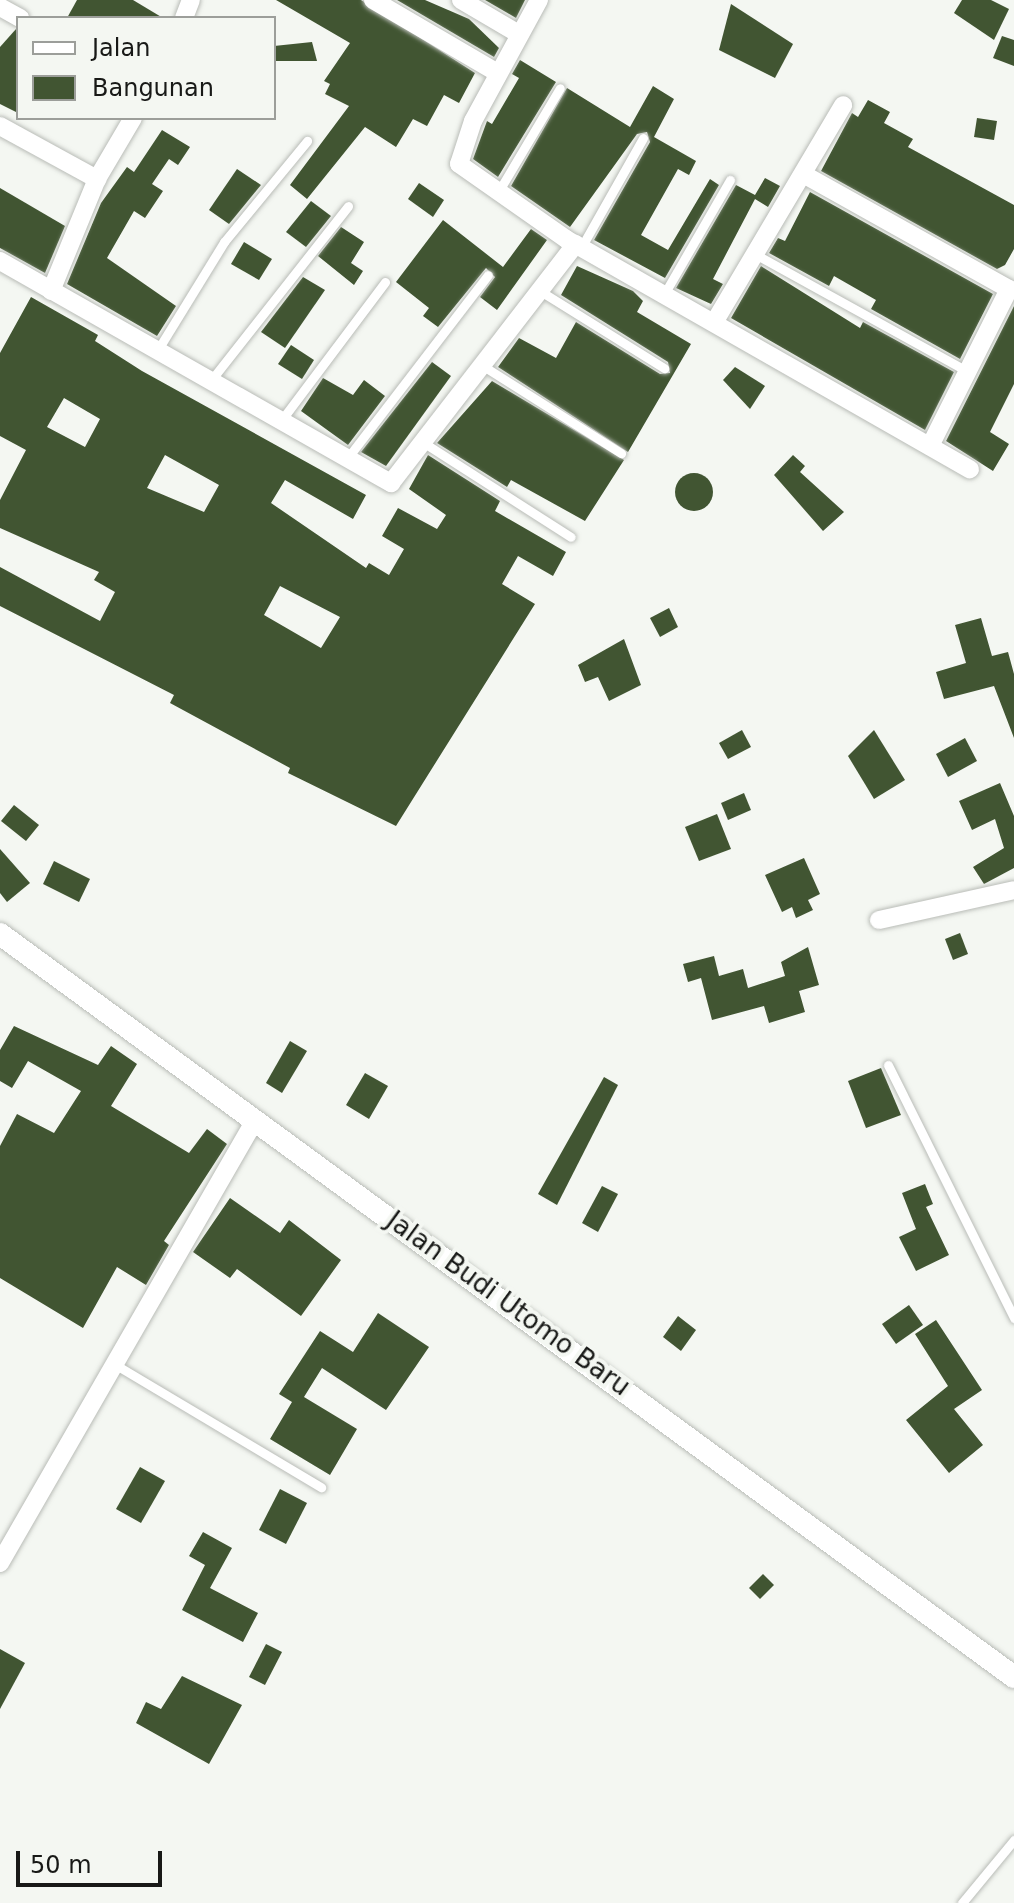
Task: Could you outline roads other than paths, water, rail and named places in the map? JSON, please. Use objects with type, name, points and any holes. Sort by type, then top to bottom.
[{"type":"street","points":[[373,0],[498,73]]},
{"type":"street","points":[[461,0],[519,34]]},
{"type":"street","points":[[539,0],[498,73],[458,159],[497,194],[663,296],[715,321],[970,469]]},
{"type":"street","points":[[715,321],[843,105]]},
{"type":"street","points":[[51,291],[97,179],[132,120]]},
{"type":"street","points":[[0,126],[97,179]]},
{"type":"street","points":[[803,174],[1009,289],[930,446]]},
{"type":"street","points":[[0,261],[212,379],[344,463],[391,483],[537,289],[579,245]]},
{"type":"street","points":[[879,920],[1014,890]]},
{"type":"street","name":"Jalan Budi Utomo Baru","points":[[0,934],[1014,1677]]},
{"type":"street","points":[[0,1563],[255,1120]]},
{"type":"lane","points":[[497,194],[560,88]]},
{"type":"lane","points":[[579,245],[643,138]]},
{"type":"lane","points":[[157,351],[224,242],[307,141]]},
{"type":"lane","points":[[663,296],[730,180]]},
{"type":"lane","points":[[212,379],[348,206]]},
{"type":"lane","points":[[755,254],[969,373]]},
{"type":"lane","points":[[344,463],[488,275]]},
{"type":"lane","points":[[280,422],[385,282]]},
{"type":"lane","points":[[537,289],[664,368]]},
{"type":"lane","points":[[480,364],[621,453]]},
{"type":"lane","points":[[424,443],[571,537]]},
{"type":"lane","points":[[888,1065],[1014,1318]]},
{"type":"lane","points":[[116,1365],[321,1487]]},
{"type":"lane","points":[[962,1903],[1014,1840]]}]
